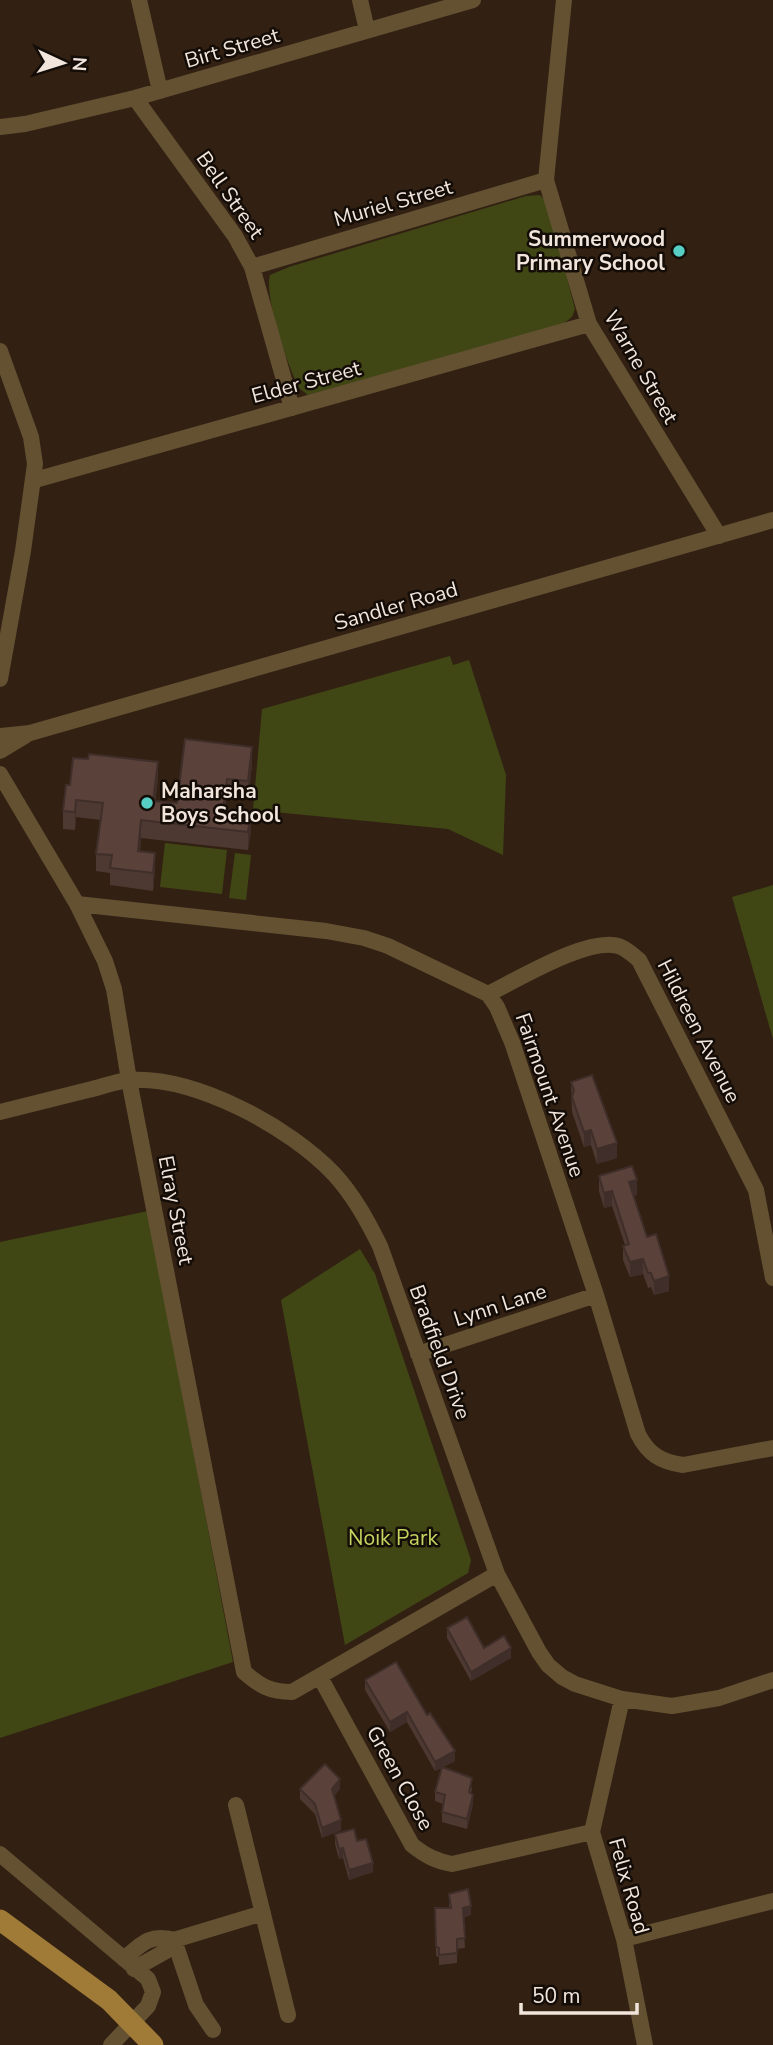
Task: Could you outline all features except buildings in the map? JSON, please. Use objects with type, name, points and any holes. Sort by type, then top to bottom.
[{"type":"main road","points":[[0,1920],[109,2000],[153,2045]]},
{"type":"street","points":[[139,0],[160,92]]},
{"type":"street","points":[[360,0],[367,30]]},
{"type":"street","name":"Birt Street","points":[[0,127],[25,124],[135,99],[473,0]]},
{"type":"street","name":"Warne Street","points":[[564,0],[546,180],[589,324],[719,536]]},
{"type":"street","name":"Bell Street","points":[[135,99],[231,229],[252,267],[292,408]]},
{"type":"street","name":"Muriel Street","points":[[252,267],[546,180]]},
{"type":"street","name":"Elder Street","points":[[34,481],[589,324]]},
{"type":"street","points":[[0,351],[31,437],[35,464],[0,679]]},
{"type":"street","name":"Sandler Road","points":[[0,737],[30,733],[773,520]]},
{"type":"street","name":"Sandler Road","points":[[0,751],[30,733]]},
{"type":"street","points":[[0,737],[0,751]]},
{"type":"street","name":"Elray Street","points":[[1,773],[78,904],[110,975],[244,1672],[261,1687],[277,1692],[292,1692],[320,1677]]},
{"type":"street","points":[[78,904],[326,931],[364,938],[402,951],[488,994]]},
{"type":"street","name":"Hildreen Avenue","points":[[488,994],[585,947],[603,944],[620,946],[639,960],[756,1190],[773,1279]]},
{"type":"street","name":"Fairmount Avenue","points":[[488,994],[497,1007],[512,1042],[596,1295],[638,1434],[645,1447],[668,1464],[683,1465],[773,1448]]},
{"type":"street","name":"Bradfield Drive","points":[[0,1112],[129,1080],[179,1084],[210,1094],[258,1118],[319,1160],[335,1175],[365,1216],[380,1246],[497,1574],[539,1651],[555,1671],[575,1684],[622,1699],[679,1706],[719,1698],[773,1680]]},
{"type":"street","name":"Lynn Lane","points":[[418,1354],[596,1295]]},
{"type":"street","points":[[320,1677],[497,1574]]},
{"type":"street","name":"Green Close","points":[[320,1677],[412,1845],[425,1856],[452,1864],[592,1832]]},
{"type":"street","name":"Felix Road","points":[[622,1699],[592,1832],[624,1939],[645,2045]]},
{"type":"street","points":[[236,1805],[288,2015]]},
{"type":"street","points":[[0,1854],[148,1979],[153,1992],[149,2006],[111,2045]]},
{"type":"street","points":[[624,1939],[773,1901]]},
{"type":"street","points":[[129,1964],[145,1941],[161,1936],[174,1940],[263,1913]]},
{"type":"street","points":[[174,1940],[195,2005],[213,2030]]},
{"type":"green space","points":[[540,195],[548,204],[575,309],[572,317],[563,324],[308,395],[299,388],[283,349],[274,315],[270,299],[270,275],[526,196]]},
{"type":"green space","points":[[450,656],[453,665],[469,660],[506,775],[503,855],[448,829],[253,810],[262,709]]},
{"type":"green space","points":[[165,843],[227,850],[222,894],[160,887]]},
{"type":"green space","points":[[235,853],[251,855],[246,900],[229,898]]},
{"type":"green space","points":[[773,885],[773,1039],[732,897]]},
{"type":"green space","points":[[148,1211],[233,1662],[0,1738],[0,1242]]},
{"type":"green space","name":"Noik Park","points":[[360,1249],[375,1274],[471,1560],[468,1573],[345,1645],[281,1300]]},
{"type":"place","name":"Summerwood Primary School","points":[[679,251]]},
{"type":"place","name":"Maharsha Boys School","points":[[147,803]]}]
